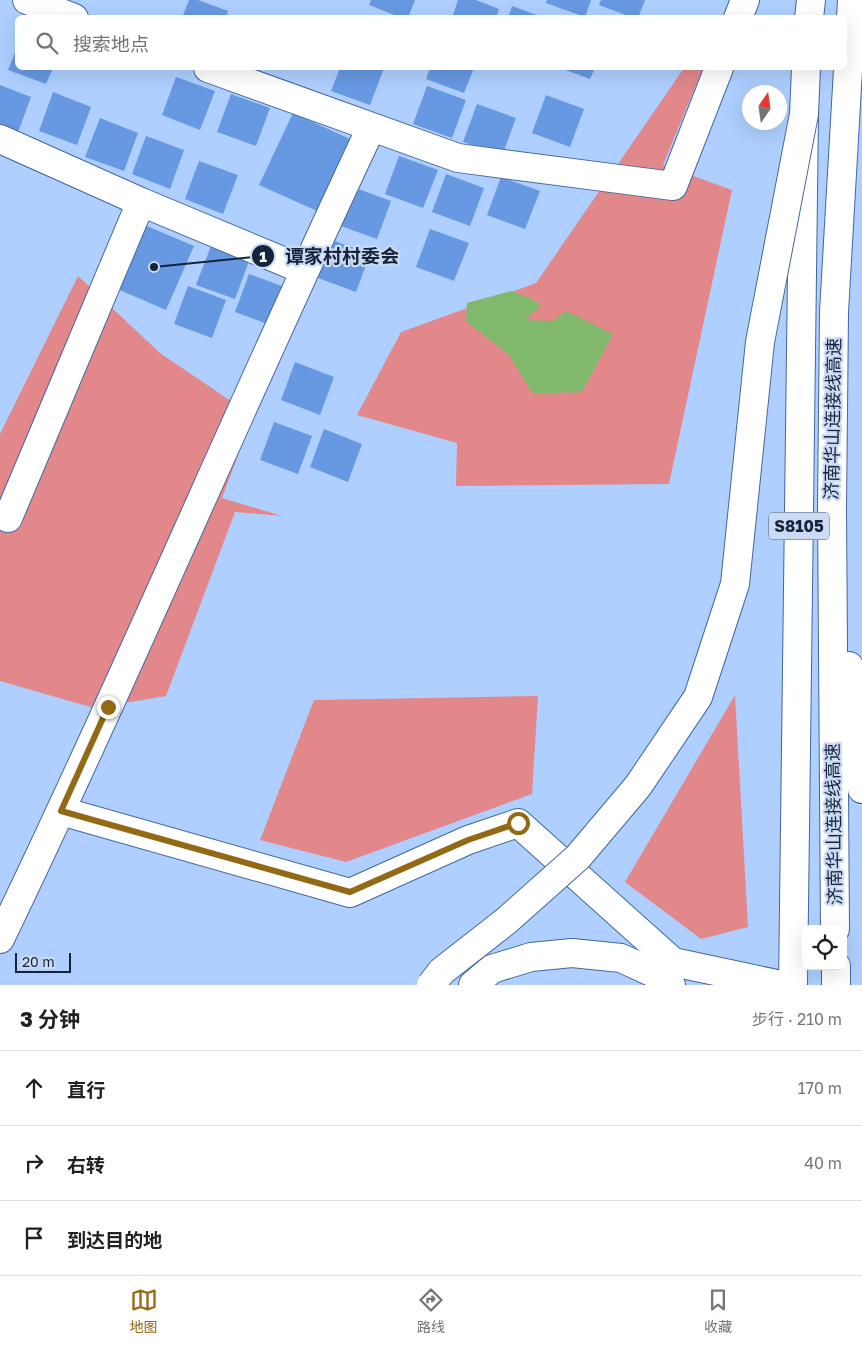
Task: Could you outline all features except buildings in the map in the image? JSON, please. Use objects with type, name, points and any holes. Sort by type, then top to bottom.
[{"type":"main road","points":[[27,0],[66,15]]},
{"type":"main road","points":[[739,15],[745,0]]},
{"type":"main road","points":[[809,15],[811,0]]},
{"type":"main road","name":"济南华山连接线高速","points":[[836,925],[832,509],[834,312],[852,0]]},
{"type":"main road","points":[[213,70],[458,158],[673,186],[718,70]]},
{"type":"main road","name":"济南华山连接线高速","points":[[793,985],[806,70]]},
{"type":"main road","points":[[431,985],[442,971],[506,921],[578,858],[638,786],[698,697],[735,584],[760,342],[804,114]]},
{"type":"main road","points":[[0,939],[61,811],[304,270],[371,128]]},
{"type":"main road","points":[[0,139],[141,202],[304,270]]},
{"type":"main road","points":[[8,518],[141,202]]},
{"type":"main road","points":[[832,509],[862,789]]},
{"type":"main road","points":[[61,811],[350,892],[468,840],[518,823],[672,962],[780,985]]},
{"type":"main road","points":[[473,985],[492,969],[531,956],[572,953],[621,958],[660,976],[671,985]]},
{"type":"main road","points":[[836,970],[836,985]]},
{"type":"shaded area","points":[[683,70],[702,70],[663,165],[732,190],[669,484],[456,486],[457,443],[357,415],[401,332],[536,283]]},
{"type":"shaded area","points":[[78,276],[160,353],[253,416],[222,498],[282,516],[235,512],[166,696],[94,708],[0,681],[0,434]]},
{"type":"shaded area","points":[[511,291],[530,298],[541,305],[525,320],[553,321],[566,311],[613,334],[582,392],[533,394],[509,355],[466,321],[467,303]]},
{"type":"shaded area","points":[[735,695],[748,927],[701,939],[625,882]]},
{"type":"shaded area","points":[[538,696],[532,794],[346,862],[260,840],[314,700]]},
{"type":"place","name":"谭家村村委会","points":[[154,267]]},
{"type":"route","points":[[108,707],[61,811],[350,892],[468,840],[518,823]]}]
